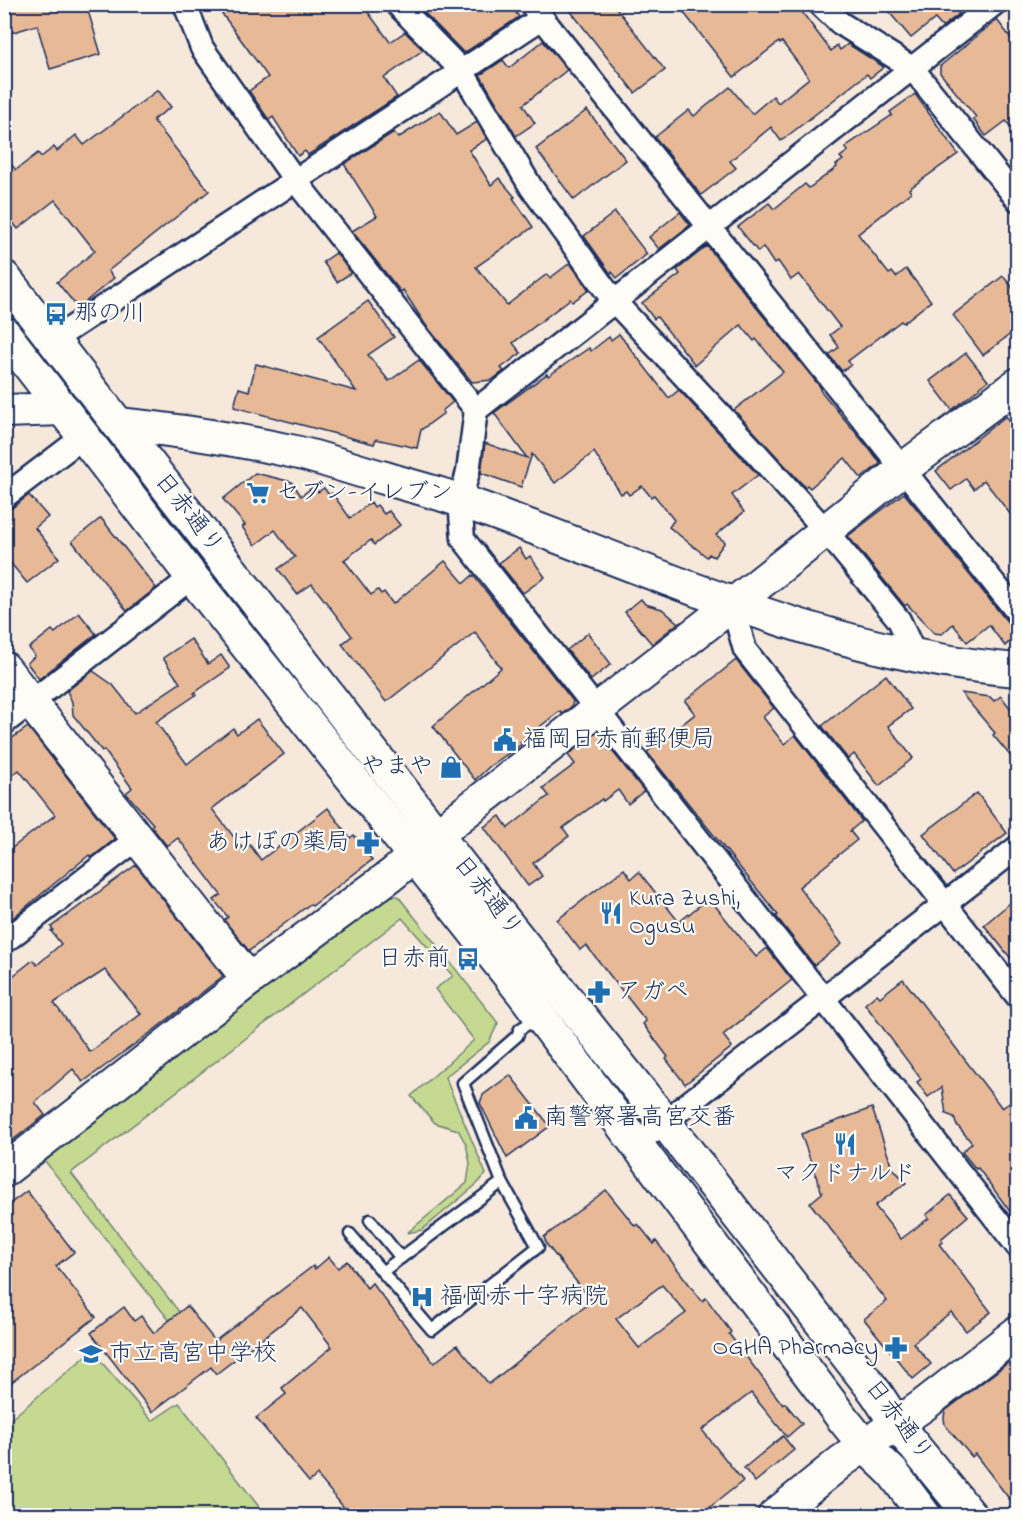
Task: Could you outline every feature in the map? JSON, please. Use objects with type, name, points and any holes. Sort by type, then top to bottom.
[{"type":"main road","name":"日赤通り","points":[[4,278],[438,834],[553,1006],[636,1144],[865,1446],[893,1473],[925,1515]]},
{"type":"main road","name":"日赤通り","points":[[4,333],[192,578],[415,856],[553,1006],[664,1121],[876,1393],[897,1425],[971,1515]]},
{"type":"main road","points":[[4,1171],[249,980],[415,856],[438,834],[904,468],[1017,384]]},
{"type":"main road","points":[[4,411],[63,409]]},
{"type":"main road","points":[[118,424],[186,431],[297,452],[460,501],[732,604],[841,637],[915,655],[1017,670]]},
{"type":"main road","points":[[4,668],[249,980]]},
{"type":"main road","points":[[774,1515],[842,1461],[897,1425],[1017,1332]]},
{"type":"street","points":[[185,4],[202,48],[295,180],[476,410]]},
{"type":"street","points":[[397,4],[462,71],[531,187],[613,300],[826,531],[898,620],[915,655]]},
{"type":"street","points":[[820,4],[840,23],[912,68],[1017,200]]},
{"type":"street","points":[[994,4],[613,300],[476,410],[468,472],[460,501],[463,539],[1017,1247]]},
{"type":"street","points":[[53,340],[462,71],[537,11],[904,468],[1017,613]]},
{"type":"street","points":[[4,497],[83,437]]},
{"type":"street","points":[[4,723],[192,578]]},
{"type":"street","points":[[732,604],[745,650],[1017,997]]},
{"type":"street","points":[[4,942],[138,838]]},
{"type":"street","points":[[636,1144],[1017,847]]},
{"type":"lane","points":[[350,1234],[432,1330],[538,1247],[502,1182],[463,1083],[517,1036],[520,1029],[553,1006]]},
{"type":"lane","points":[[382,1272],[502,1182]]},
{"type":"lane","points":[[370,1220],[401,1258]]},
{"type":"green space","points":[[382,896],[398,896],[498,1023],[489,1042],[445,1077],[486,1174],[422,1230],[407,1233],[467,1183],[470,1163],[466,1144],[458,1130],[435,1123],[411,1096],[474,1040],[435,989],[453,976],[402,918],[71,1173],[180,1313],[169,1320],[41,1156]]},
{"type":"green space","points":[[92,1351],[152,1421],[179,1403],[263,1512],[259,1516],[5,1515],[5,1424]]},
{"type":"building","points":[[4,4],[86,4],[101,54],[50,69],[37,25],[4,35]]},
{"type":"building","points":[[215,4],[362,4],[390,42],[405,32],[423,50],[384,78],[397,97],[308,155],[305,151],[298,156],[273,117],[269,120],[249,91],[268,77]]},
{"type":"building","points":[[416,4],[510,4],[519,17],[464,53]]},
{"type":"building","points":[[565,4],[613,4],[665,70],[635,93]]},
{"type":"building","points":[[677,4],[796,4],[831,51],[837,45],[840,50],[848,44],[884,67],[870,78],[867,74],[781,141],[771,127],[730,161],[736,168],[701,195],[655,137],[689,110],[694,116],[730,87],[752,114],[773,96],[778,103],[809,78],[782,42],[734,77]]},
{"type":"building","points":[[898,4],[953,4],[951,6],[959,14],[942,27],[935,19],[911,38],[889,12]]},
{"type":"building","points":[[997,20],[1017,46],[1017,135],[1006,121],[986,136],[973,119],[976,117],[940,73],[940,66]]},
{"type":"building","points":[[543,41],[567,70],[523,105],[535,123],[516,136],[480,75],[503,60],[509,68]]},
{"type":"building","points":[[158,90],[171,107],[153,120],[209,191],[108,271],[114,278],[78,308],[57,282],[95,251],[55,200],[18,229],[4,211],[4,156],[16,170],[38,153],[41,157],[54,147],[57,151],[76,135],[84,145]]},
{"type":"building","points":[[915,94],[958,154],[909,189],[911,192],[858,234],[889,274],[892,272],[896,277],[906,269],[931,301],[848,361],[851,365],[842,371],[829,355],[839,347],[830,335],[840,327],[799,274],[791,280],[778,261],[774,264],[763,247],[758,252],[738,227],[769,203],[774,209],[805,184],[809,188],[837,167],[836,165],[843,160],[840,157],[848,151],[845,147],[892,115],[890,112]]},
{"type":"building","points":[[587,110],[626,160],[574,200],[536,149]]},
{"type":"building","points":[[440,111],[456,135],[477,122],[487,139],[469,150],[491,185],[499,178],[515,197],[513,198],[533,227],[476,267],[507,305],[547,274],[550,278],[570,263],[589,290],[572,302],[570,299],[513,343],[521,353],[501,368],[504,371],[492,380],[472,382],[425,324],[403,290],[401,292],[352,231],[377,216],[344,164],[394,132],[398,138]]},
{"type":"building","points":[[615,212],[647,254],[617,278],[612,272],[611,274],[584,236]]},
{"type":"building","points":[[680,212],[690,225],[659,249],[649,237]]},
{"type":"building","points":[[707,246],[821,388],[820,390],[881,463],[861,478],[845,458],[810,488],[807,485],[805,487],[734,410],[783,372],[756,339],[754,341],[741,325],[695,365],[657,317],[654,319],[642,303],[680,274],[677,270]]},
{"type":"building","points":[[336,253],[351,273],[337,282],[323,262]]},
{"type":"building","points":[[1003,276],[1017,293],[1017,329],[983,355],[953,315]]},
{"type":"building","points":[[368,301],[394,337],[368,355],[389,381],[419,360],[453,402],[442,411],[444,413],[421,430],[417,448],[376,439],[374,444],[234,407],[239,388],[249,391],[256,364],[356,391],[318,337]]},
{"type":"building","points":[[619,334],[669,398],[679,390],[758,475],[732,495],[744,512],[716,535],[725,542],[714,557],[709,554],[707,557],[669,527],[674,520],[654,495],[651,497],[642,486],[629,495],[626,491],[621,494],[594,452],[555,483],[532,454],[521,487],[481,473],[485,443],[527,458],[494,413],[547,374],[548,376],[589,348],[591,351],[609,337],[611,340]]},
{"type":"building","points":[[966,353],[988,381],[952,410],[930,381]]},
{"type":"building","points":[[1006,416],[1017,432],[1017,523],[984,480],[974,489],[966,479],[951,490],[936,471]]},
{"type":"building","points":[[255,473],[292,482],[301,496],[314,486],[318,492],[324,488],[329,495],[332,493],[350,518],[371,502],[374,507],[377,505],[384,514],[389,511],[400,525],[374,545],[371,540],[344,560],[371,595],[378,590],[381,594],[384,592],[393,604],[445,561],[464,583],[473,575],[573,701],[572,706],[562,714],[560,711],[475,780],[433,726],[501,668],[475,632],[386,702],[342,644],[352,636],[312,584],[297,594],[278,569],[295,557],[275,530],[255,545],[242,527],[245,525],[223,499]]},
{"type":"building","points":[[904,493],[1017,634],[1005,646],[989,625],[967,642],[953,624],[942,634],[934,633],[907,604],[905,606],[848,536]]},
{"type":"building","points":[[29,495],[48,517],[35,528],[59,558],[27,583],[4,555],[4,510],[12,508]]},
{"type":"building","points":[[101,518],[156,588],[127,611],[72,541]]},
{"type":"building","points":[[519,548],[526,559],[530,556],[545,577],[523,593],[499,563]]},
{"type":"building","points":[[641,599],[645,604],[662,609],[678,623],[652,644],[625,612]]},
{"type":"building","points":[[79,613],[96,634],[39,679],[27,663],[35,656],[29,648],[52,630],[55,633]]},
{"type":"building","points":[[588,633],[611,664],[591,680],[567,650]]},
{"type":"building","points":[[191,639],[208,664],[221,655],[230,668],[156,722],[187,764],[233,728],[237,734],[257,719],[284,754],[212,809],[244,850],[250,845],[261,860],[328,808],[350,838],[354,835],[372,860],[249,951],[224,920],[228,917],[214,900],[221,895],[178,838],[167,846],[151,826],[153,824],[126,793],[132,788],[104,750],[102,751],[73,715],[72,702],[67,691],[93,671],[113,685],[135,713],[180,683],[163,658]]},
{"type":"building","points":[[736,660],[774,708],[763,717],[784,744],[795,735],[862,821],[850,831],[857,840],[799,887],[842,944],[814,965],[776,916],[778,915],[647,752],[695,714],[685,701]]},
{"type":"building","points":[[886,675],[911,709],[888,726],[913,758],[879,786],[854,754],[848,759],[822,726]]},
{"type":"building","points":[[961,693],[990,697],[994,701],[1001,696],[1017,717],[1017,764],[993,735],[995,733]]},
{"type":"building","points":[[28,727],[115,839],[91,858],[89,855],[4,925],[4,854],[55,815],[19,770],[4,781],[4,744]]},
{"type":"building","points":[[597,732],[644,791],[628,804],[618,790],[563,828],[569,836],[533,863],[542,876],[528,886],[484,827],[500,816],[508,828],[549,796],[543,788],[575,764],[568,755]]},
{"type":"building","points":[[977,793],[1007,833],[953,874],[923,834]]},
{"type":"building","points":[[136,865],[223,976],[83,1082],[73,1069],[35,1102],[45,1115],[4,1147],[4,983],[33,960],[37,965],[61,944],[51,931],[53,930],[51,927]],"holes":[[[105,970],[141,1014],[90,1052],[54,1003]]]},
{"type":"building","points":[[624,869],[631,879],[639,872],[679,922],[709,898],[756,957],[767,948],[792,980],[723,1035],[732,1047],[685,1084],[643,1024],[646,1021],[586,945],[580,950],[557,920]]},
{"type":"building","points":[[1017,897],[1017,966],[984,925]]},
{"type":"building","points":[[903,979],[1002,1108],[1017,1098],[1017,1221],[978,1168],[976,1169],[962,1152],[972,1143],[956,1124],[954,1117],[946,1114],[942,1087],[928,1097],[917,1082],[921,1079],[865,1004],[877,994],[880,997]]},
{"type":"building","points":[[510,1075],[550,1126],[507,1158],[480,1103],[483,1095]]},
{"type":"building","points":[[872,1108],[892,1167],[906,1183],[875,1206],[901,1239],[929,1218],[926,1215],[950,1195],[968,1216],[941,1239],[943,1242],[939,1244],[991,1312],[966,1331],[951,1312],[913,1343],[931,1364],[913,1379],[864,1319],[887,1301],[810,1203],[822,1193],[801,1134]]},
{"type":"building","points":[[606,1190],[635,1226],[638,1224],[654,1244],[656,1241],[702,1301],[706,1298],[731,1332],[729,1334],[783,1405],[785,1403],[802,1424],[787,1437],[751,1393],[702,1430],[743,1481],[700,1515],[350,1515],[317,1475],[309,1482],[256,1418],[286,1394],[282,1388],[332,1347],[302,1308],[216,1374],[211,1367],[152,1412],[91,1333],[124,1307],[134,1321],[141,1316],[154,1333],[187,1306],[215,1341],[313,1266],[315,1269],[329,1257],[338,1268],[347,1261],[367,1288],[372,1283],[434,1363],[457,1345],[489,1384],[592,1301],[547,1245],[544,1237]],"holes":[[[662,1285],[686,1313],[639,1348],[616,1319]]]},
{"type":"building","points":[[27,1191],[74,1252],[56,1266],[96,1317],[4,1388],[4,1208]]},
{"type":"building","points":[[1017,1356],[1017,1509],[975,1454],[972,1457],[945,1425],[944,1418],[945,1411]]},
{"type":"building","points":[[783,1436],[794,1450],[755,1482],[744,1468]]},
{"type":"place","name":"那の川","points":[[56,314]]},
{"type":"place","name":"セブン-イレブン","points":[[258,493]]},
{"type":"place","name":"福岡日赤前郵便局","points":[[505,740]]},
{"type":"place","name":"やまや","points":[[451,767]]},
{"type":"place","name":"あけぼの薬局","points":[[368,843]]},
{"type":"place","name":"Kura Zushi, Ogusu","points":[[611,913]]},
{"type":"place","name":"日赤前","points":[[468,959]]},
{"type":"place","name":"アガペ","points":[[599,992]]},
{"type":"place","name":"南警察署高宮交番","points":[[526,1118]]},
{"type":"place","name":"マクドナルド","points":[[845,1144]]},
{"type":"place","name":"福岡赤十字病院","points":[[422,1297]]},
{"type":"place","name":"OGHA Pharmacy","points":[[896,1348]]},
{"type":"place","name":"市立高宮中学校","points":[[91,1354]]}]
